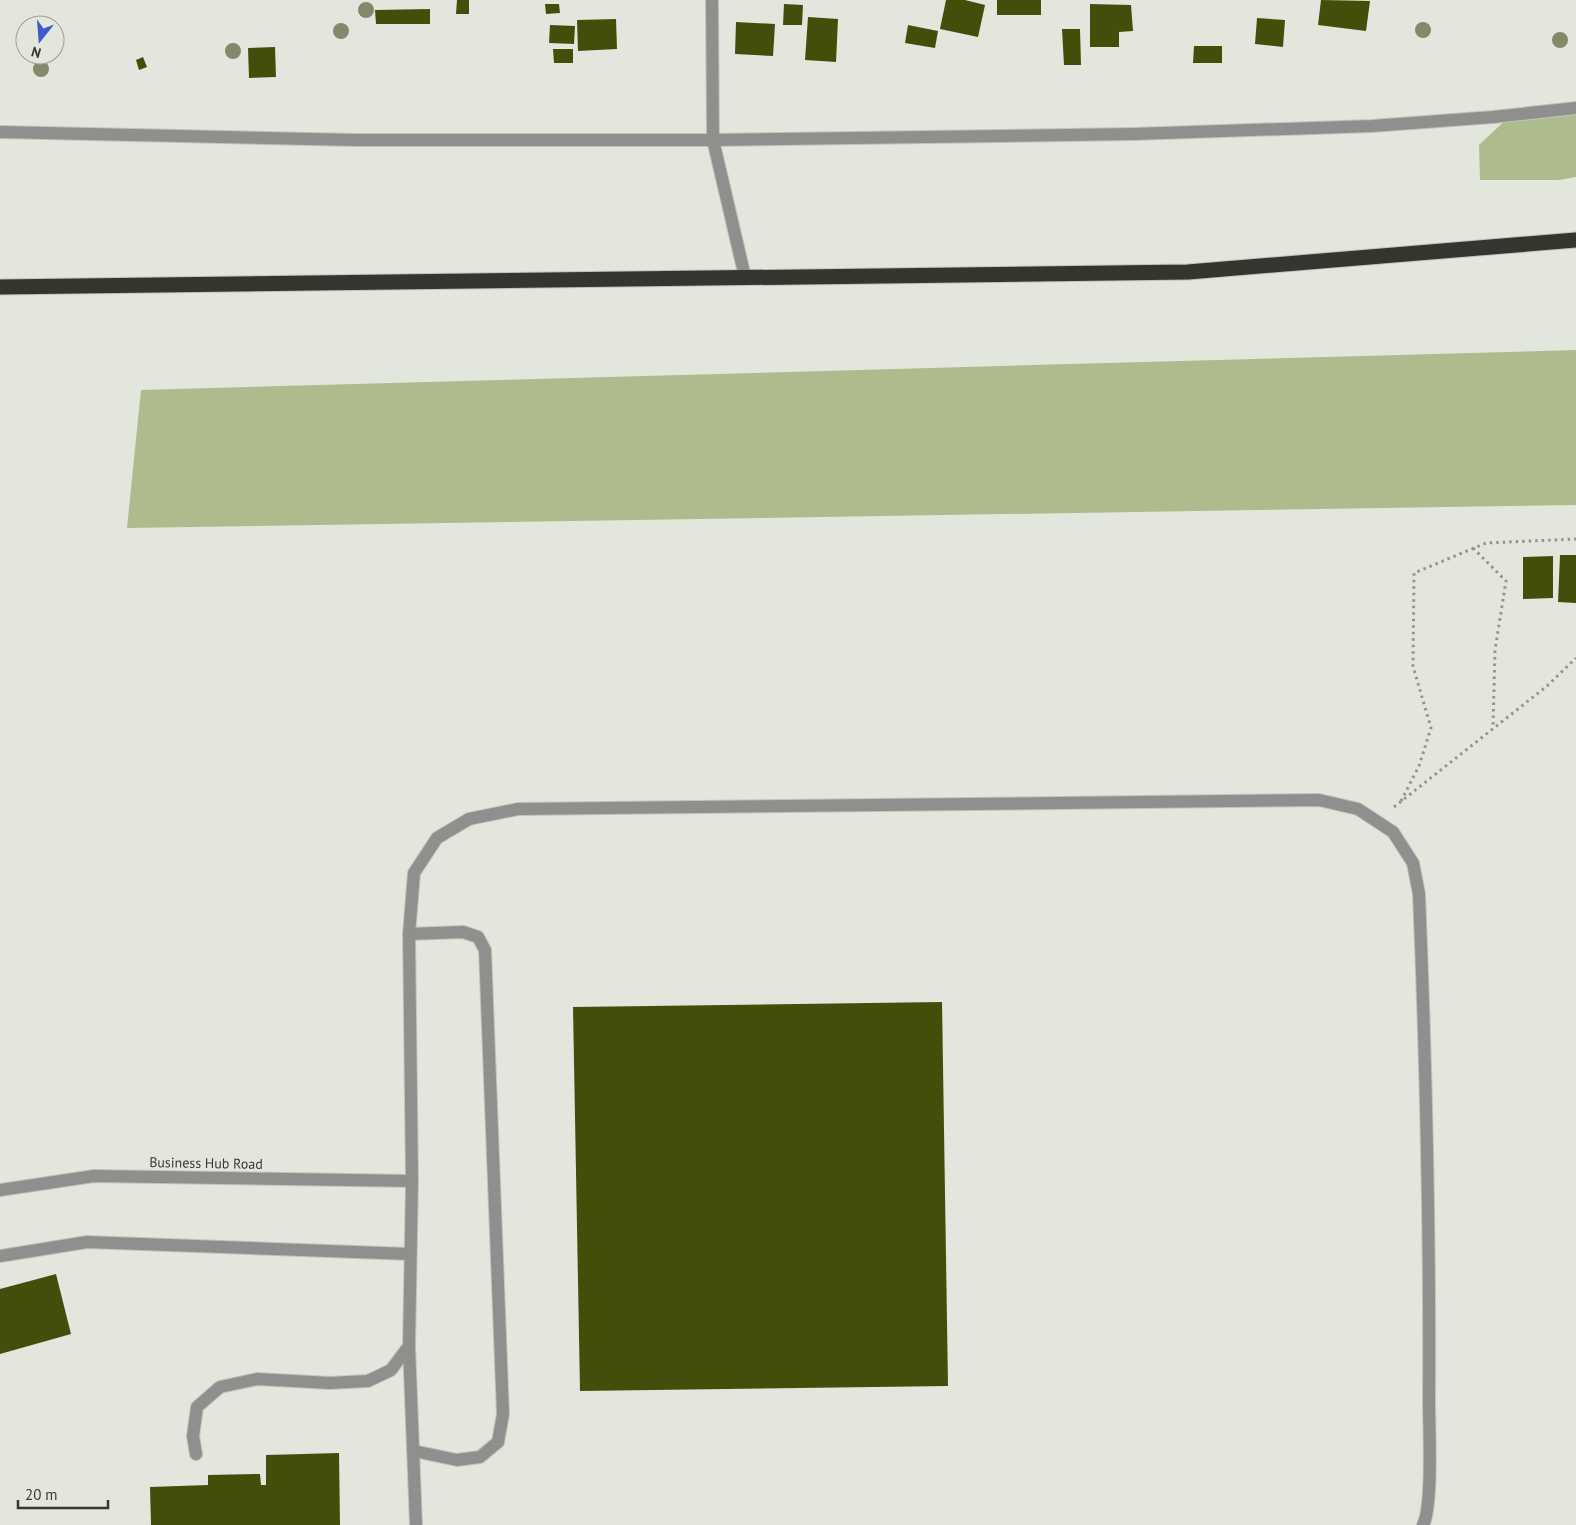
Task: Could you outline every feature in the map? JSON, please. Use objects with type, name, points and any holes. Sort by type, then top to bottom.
[{"type":"highway","points":[[0,287],[1188,272],[1576,240]]},
{"type":"street","points":[[712,0],[713,140],[745,277]]},
{"type":"street","points":[[0,132],[355,140],[713,140],[1134,134],[1362,126],[1493,117],[1576,108]]},
{"type":"street","points":[[416,1525],[409,1346],[409,1254],[412,1181],[409,934],[414,873],[437,838],[470,819],[518,809],[1319,800],[1358,810],[1394,832],[1413,863],[1419,894],[1430,1268],[1429,1481],[1427,1518],[1423,1525]]},
{"type":"street","points":[[409,934],[463,932],[478,937],[485,950],[503,1414],[498,1442],[480,1457],[457,1460],[414,1451]]},
{"type":"street","name":"Business Hub Road","points":[[0,1190],[94,1176],[412,1181]]},
{"type":"street","points":[[0,1256],[87,1242],[409,1254]]},
{"type":"street","points":[[196,1454],[192,1436],[197,1407],[220,1387],[257,1379],[330,1383],[368,1381],[391,1370],[409,1346]]},
{"type":"path","points":[[1576,538],[1486,544],[1414,573],[1413,666],[1431,728],[1419,766],[1401,801],[1547,686],[1576,658]]},
{"type":"path","points":[[1473,548],[1506,581],[1496,650],[1493,728]]},
{"type":"green space","points":[[1576,109],[1576,177],[1559,180],[1480,180],[1479,145],[1511,115]]},
{"type":"green space","points":[[1576,350],[1576,505],[127,528],[141,390]]},
{"type":"building","points":[[457,0],[469,0],[469,14],[456,14]]},
{"type":"building","points":[[946,0],[965,0],[985,5],[978,37],[940,29]]},
{"type":"building","points":[[997,0],[1041,0],[1041,15],[997,15]]},
{"type":"building","points":[[1321,0],[1370,1],[1366,31],[1318,25]]},
{"type":"building","points":[[545,4],[559,4],[560,13],[546,14]]},
{"type":"building","points":[[784,4],[803,5],[802,25],[783,25]]},
{"type":"building","points":[[1090,4],[1131,5],[1133,31],[1119,32],[1119,47],[1090,47]]},
{"type":"building","points":[[430,9],[430,24],[376,24],[375,10]]},
{"type":"building","points":[[808,17],[838,19],[836,62],[805,60]]},
{"type":"building","points":[[1257,18],[1285,20],[1283,47],[1255,44]]},
{"type":"building","points":[[616,19],[617,49],[578,51],[577,20]]},
{"type":"building","points":[[736,22],[775,24],[773,56],[735,54]]},
{"type":"building","points":[[550,25],[575,26],[574,44],[549,43]]},
{"type":"building","points":[[908,25],[938,31],[935,48],[905,43]]},
{"type":"building","points":[[1062,29],[1080,29],[1081,65],[1064,65]]},
{"type":"building","points":[[1194,46],[1222,46],[1222,63],[1193,63]]},
{"type":"building","points":[[275,47],[276,77],[249,78],[248,48]]},
{"type":"building","points":[[553,49],[573,49],[573,63],[554,63]]},
{"type":"building","points":[[143,57],[147,67],[139,70],[136,60]]},
{"type":"building","points":[[1560,555],[1576,555],[1576,603],[1558,602]]},
{"type":"building","points":[[1553,556],[1553,598],[1523,599],[1523,557]]},
{"type":"building","points":[[942,1002],[948,1386],[580,1391],[573,1007]]},
{"type":"building","points":[[56,1274],[71,1334],[0,1354],[0,1289]]},
{"type":"building","points":[[339,1453],[340,1525],[151,1525],[150,1487],[208,1485],[208,1475],[260,1474],[261,1485],[266,1485],[266,1455]]}]
